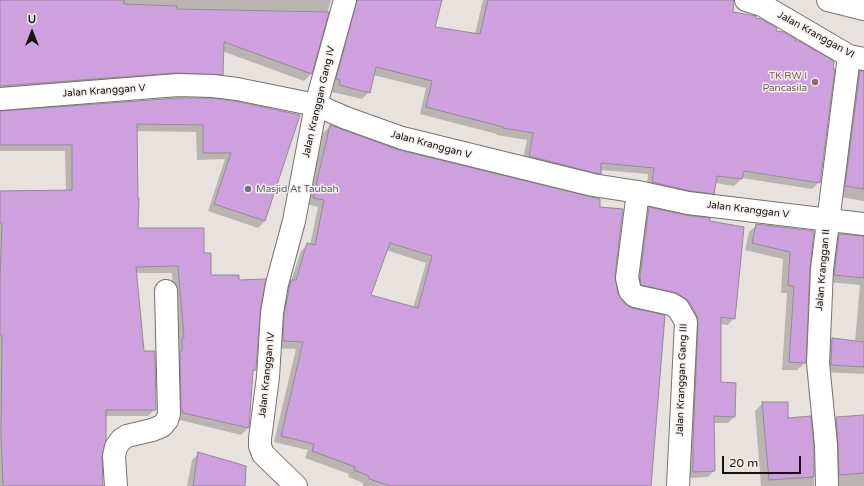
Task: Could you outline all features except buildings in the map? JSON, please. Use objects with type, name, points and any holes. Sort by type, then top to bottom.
[{"type":"street","name":"Jalan Kranggan Gang IV","points":[[286,251],[300,193],[306,152],[316,104],[345,0]]},
{"type":"street","name":"Jalan Kranggan VI","points":[[746,0],[762,5],[857,58]]},
{"type":"street","points":[[828,0],[864,10]]},
{"type":"street","name":"Jalan Kranggan II","points":[[827,486],[826,445],[818,363],[822,269],[828,219],[857,58]]},
{"type":"street","name":"Jalan Kranggan V","points":[[0,99],[178,85],[213,86],[237,89],[316,104],[346,118],[402,138],[593,185],[638,192],[688,203],[864,224]]},
{"type":"street","name":"Jalan Kranggan Gang III","points":[[638,192],[627,278],[630,291],[635,296],[672,304],[678,308],[686,322],[678,486]]},
{"type":"street","name":"Jalan Kranggan IV","points":[[286,251],[274,296],[268,377],[260,439],[263,454],[296,486]]},
{"type":"street","points":[[116,486],[114,456],[116,447],[120,440],[127,436],[162,426],[167,420],[169,414],[166,291]]},
{"type":"place","name":"TK RW I Pancasila","points":[[815,82]]},
{"type":"place","name":"Masjid At Taubah","points":[[248,189]]}]
